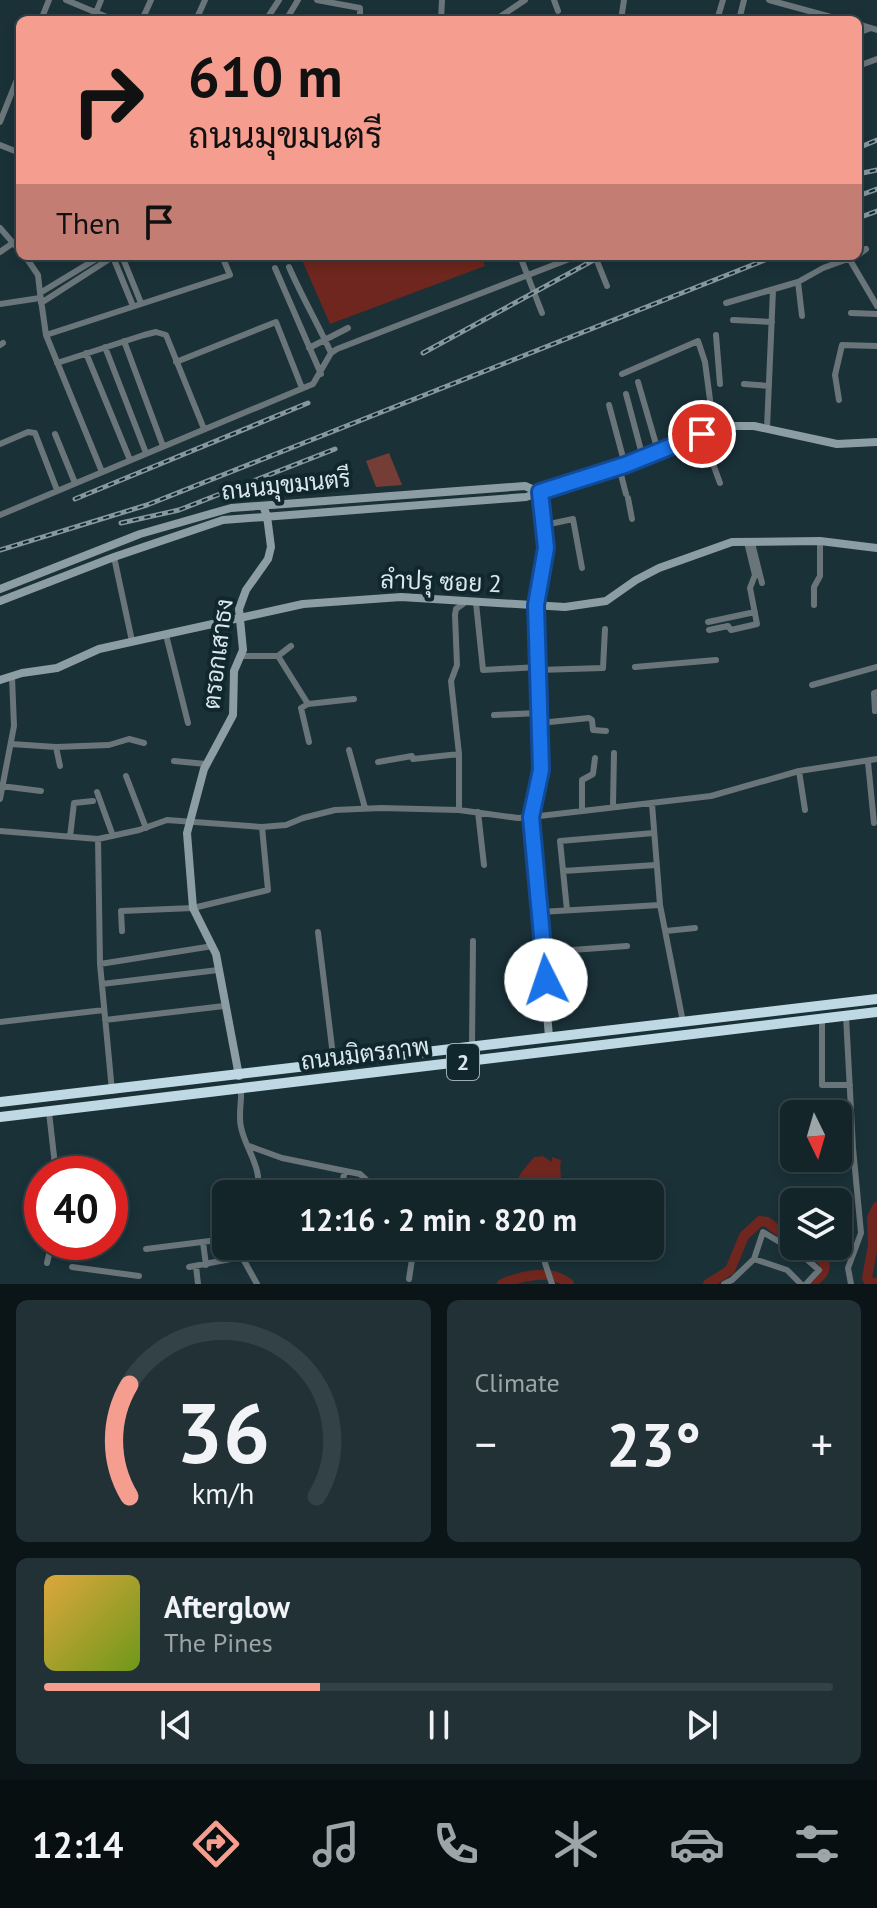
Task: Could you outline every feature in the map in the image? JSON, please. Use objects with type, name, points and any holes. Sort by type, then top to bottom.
[{"type":"highway","name":"ถนนมิตรภาพ","points":[[0,1102],[877,999]]},
{"type":"highway","name":"ถนนมิตรภาพ","points":[[0,1117],[877,1012]]},
{"type":"highway","points":[[239,1076],[241,1089]]},
{"type":"street","points":[[66,0],[94,16],[101,0]]},
{"type":"street","points":[[317,0],[360,8],[360,16]]},
{"type":"street","points":[[501,16],[525,0]]},
{"type":"street","points":[[554,0],[558,11]]},
{"type":"street","points":[[769,0],[827,16]]},
{"type":"street","points":[[0,122],[16,82]]},
{"type":"street","points":[[0,228],[16,246]]},
{"type":"street","points":[[0,252],[13,243]]},
{"type":"street","points":[[862,252],[866,249]]},
{"type":"street","points":[[28,260],[38,275],[46,335],[102,472]]},
{"type":"street","points":[[40,298],[95,260]]},
{"type":"street","points":[[0,304],[40,298],[106,260]]},
{"type":"street","points":[[115,260],[133,306]]},
{"type":"street","points":[[124,260],[141,303]]},
{"type":"street","points":[[46,335],[230,275],[224,260]]},
{"type":"street","points":[[521,260],[542,313]]},
{"type":"street","points":[[550,260],[552,266]]},
{"type":"street","points":[[0,505],[2,514],[313,384],[331,353],[567,260]]},
{"type":"street","points":[[597,260],[607,286]]},
{"type":"street","points":[[726,303],[798,282],[846,260]]},
{"type":"street","points":[[855,260],[877,306]]},
{"type":"street","points":[[289,267],[331,353]]},
{"type":"street","points":[[275,268],[321,374]]},
{"type":"street","points":[[798,282],[802,316]]},
{"type":"street","points":[[767,428],[773,290]]},
{"type":"street","points":[[851,313],[877,314]]},
{"type":"street","points":[[733,320],[772,322]]},
{"type":"street","points":[[176,362],[276,322],[302,388]]},
{"type":"street","points":[[309,348],[348,328]]},
{"type":"street","points":[[57,363],[156,332],[166,335],[204,429]]},
{"type":"street","points":[[716,335],[720,384]]},
{"type":"street","points":[[124,341],[163,446]]},
{"type":"street","points":[[622,374],[696,341],[700,343],[714,430]]},
{"type":"street","points":[[839,400],[835,375],[842,345],[877,346]]},
{"type":"street","points":[[105,347],[146,453]]},
{"type":"street","points":[[86,353],[130,460]]},
{"type":"street","points":[[705,362],[718,357]]},
{"type":"street","points":[[638,382],[658,451]]},
{"type":"street","points":[[744,384],[769,386]]},
{"type":"street","points":[[626,394],[643,458]]},
{"type":"street","points":[[609,405],[632,519]]},
{"type":"street","name":"ถนนมุขมนตรี","points":[[0,601],[114,557],[223,520],[526,497],[622,466],[714,430],[743,425],[837,444],[877,442]]},
{"type":"street","points":[[0,444],[28,432],[35,433],[57,490]]},
{"type":"street","points":[[55,434],[75,483]]},
{"type":"street","points":[[702,434],[720,483]]},
{"type":"street","name":"ถนนมุขมนตรี","points":[[0,589],[140,534],[222,510],[525,486],[540,492]]},
{"type":"street","points":[[540,492],[545,525],[545,564],[536,605],[540,782],[531,817],[549,1037]]},
{"type":"street","name":"ตรอกเสาธง","points":[[239,1076],[213,946],[193,908],[189,820],[206,764],[233,715],[234,671],[243,643],[240,620],[242,599],[268,559],[271,547],[263,506]]},
{"type":"street","points":[[545,525],[573,519],[582,568]]},
{"type":"street","points":[[140,534],[144,547]]},
{"type":"street","points":[[814,605],[814,587],[820,576],[820,541]]},
{"type":"street","name":"ลำปรุ ซอย 2","points":[[0,680],[57,668],[99,649],[303,604],[384,597],[565,607],[606,601],[659,568],[732,542],[820,541],[877,548]]},
{"type":"street","points":[[749,543],[762,583]]},
{"type":"street","points":[[749,543],[755,575],[750,588],[758,621],[755,626],[731,630],[728,626],[709,626],[755,612]]},
{"type":"street","points":[[114,557],[132,641]]},
{"type":"street","points":[[459,810],[459,754],[451,681],[457,665],[456,609],[471,602],[483,670],[603,668],[605,629]]},
{"type":"street","points":[[166,635],[188,723]]},
{"type":"street","points":[[241,656],[278,656],[291,646]]},
{"type":"street","points":[[278,656],[308,704]]},
{"type":"street","points":[[635,667],[716,660]]},
{"type":"street","points":[[812,685],[877,667]]},
{"type":"street","points":[[0,799],[15,712],[12,677]]},
{"type":"street","points":[[875,711],[874,693],[877,692]]},
{"type":"street","points":[[309,742],[301,708],[308,704],[354,699]]},
{"type":"street","points":[[494,715],[539,713]]},
{"type":"street","points":[[540,723],[589,718],[593,730],[606,731]]},
{"type":"street","points":[[11,744],[56,747],[109,745],[129,739],[144,743]]},
{"type":"street","points":[[56,747],[60,766]]},
{"type":"street","points":[[349,750],[365,808]]},
{"type":"street","points":[[613,806],[614,753]]},
{"type":"street","points":[[378,762],[459,754]]},
{"type":"street","points":[[582,810],[582,780],[593,774],[595,758]]},
{"type":"street","points":[[0,831],[98,839],[146,828],[161,821],[189,820],[262,827],[286,825],[335,810],[365,808],[447,809],[531,817],[652,804],[735,791],[799,771],[877,759]]},
{"type":"street","points":[[174,761],[206,764]]},
{"type":"street","points":[[868,762],[874,823]]},
{"type":"street","points":[[799,771],[805,810]]},
{"type":"street","points":[[126,776],[146,828]]},
{"type":"street","points":[[2,786],[41,791]]},
{"type":"street","points":[[97,792],[113,836]]},
{"type":"street","points":[[70,837],[74,803],[93,801]]},
{"type":"street","points":[[652,804],[660,905],[683,1022]]},
{"type":"street","points":[[478,812],[484,865]]},
{"type":"street","points":[[122,931],[121,911],[193,908],[268,890],[262,827]]},
{"type":"street","points":[[567,910],[560,841],[654,833]]},
{"type":"street","points":[[98,839],[100,964],[112,1091]]},
{"type":"street","points":[[563,871],[656,865]]},
{"type":"street","points":[[540,912],[660,905]]},
{"type":"street","points":[[666,931],[695,928]]},
{"type":"street","points":[[318,932],[334,1064]]},
{"type":"street","points":[[472,1046],[473,941]]},
{"type":"street","points":[[100,964],[213,946]]},
{"type":"street","points":[[544,952],[627,946]]},
{"type":"street","points":[[102,984],[218,970]]},
{"type":"street","points":[[105,1020],[224,1006]]},
{"type":"street","points":[[0,1022],[104,1010]]},
{"type":"street","points":[[846,1016],[861,1233],[848,1268],[851,1284]]},
{"type":"street","points":[[822,1019],[822,1085],[850,1085]]},
{"type":"street","points":[[241,1089],[241,1129],[249,1146],[257,1180]]},
{"type":"street","points":[[49,1112],[54,1156]]},
{"type":"street","points":[[249,1146],[282,1158],[360,1174],[366,1180]]},
{"type":"street","points":[[343,1180],[345,1171]]},
{"type":"street","points":[[724,1284],[754,1259],[763,1232],[803,1256],[819,1270],[804,1284],[787,1270],[754,1259]]},
{"type":"street","points":[[146,1249],[212,1241]]},
{"type":"street","points":[[203,1242],[206,1265]]},
{"type":"street","points":[[198,1284],[192,1267],[228,1260]]},
{"type":"street","points":[[243,1260],[257,1284]]},
{"type":"street","points":[[409,1279],[412,1260]]},
{"type":"street","points":[[545,1263],[552,1284]]},
{"type":"street","points":[[72,1267],[139,1276]]},
{"type":"shaded area","points":[[302,260],[483,260],[485,266],[330,324]]},
{"type":"shaded area","points":[[389,453],[402,485],[376,487],[366,461]]},
{"type":"shaded area","points":[[543,1156],[552,1162],[552,1157],[561,1160],[560,1180],[517,1180],[534,1157]]},
{"type":"waterway","points":[[877,1207],[872,1218],[873,1245],[867,1278],[869,1282],[877,1283]]},
{"type":"waterway","points":[[708,1284],[730,1270],[744,1236],[760,1221],[767,1222],[780,1232]]},
{"type":"waterway","points":[[811,1284],[824,1272],[822,1260]]},
{"type":"waterway","points":[[502,1284],[527,1276],[545,1275],[569,1284]]},
{"type":"railway","points":[[862,146],[877,140]]},
{"type":"railway","points":[[862,173],[877,170]]},
{"type":"railway","points":[[862,195],[877,189]]},
{"type":"railway","points":[[862,217],[877,211]]},
{"type":"railway","points":[[423,353],[594,260]]},
{"type":"railway","points":[[0,550],[147,505],[765,260]]},
{"type":"railway","points":[[75,499],[308,403]]},
{"type":"railway","points":[[121,523],[179,510],[335,449]]},
{"type":"route","points":[[546,980],[531,817],[541,770],[536,605],[546,548],[540,492],[625,465],[702,434]]}]
